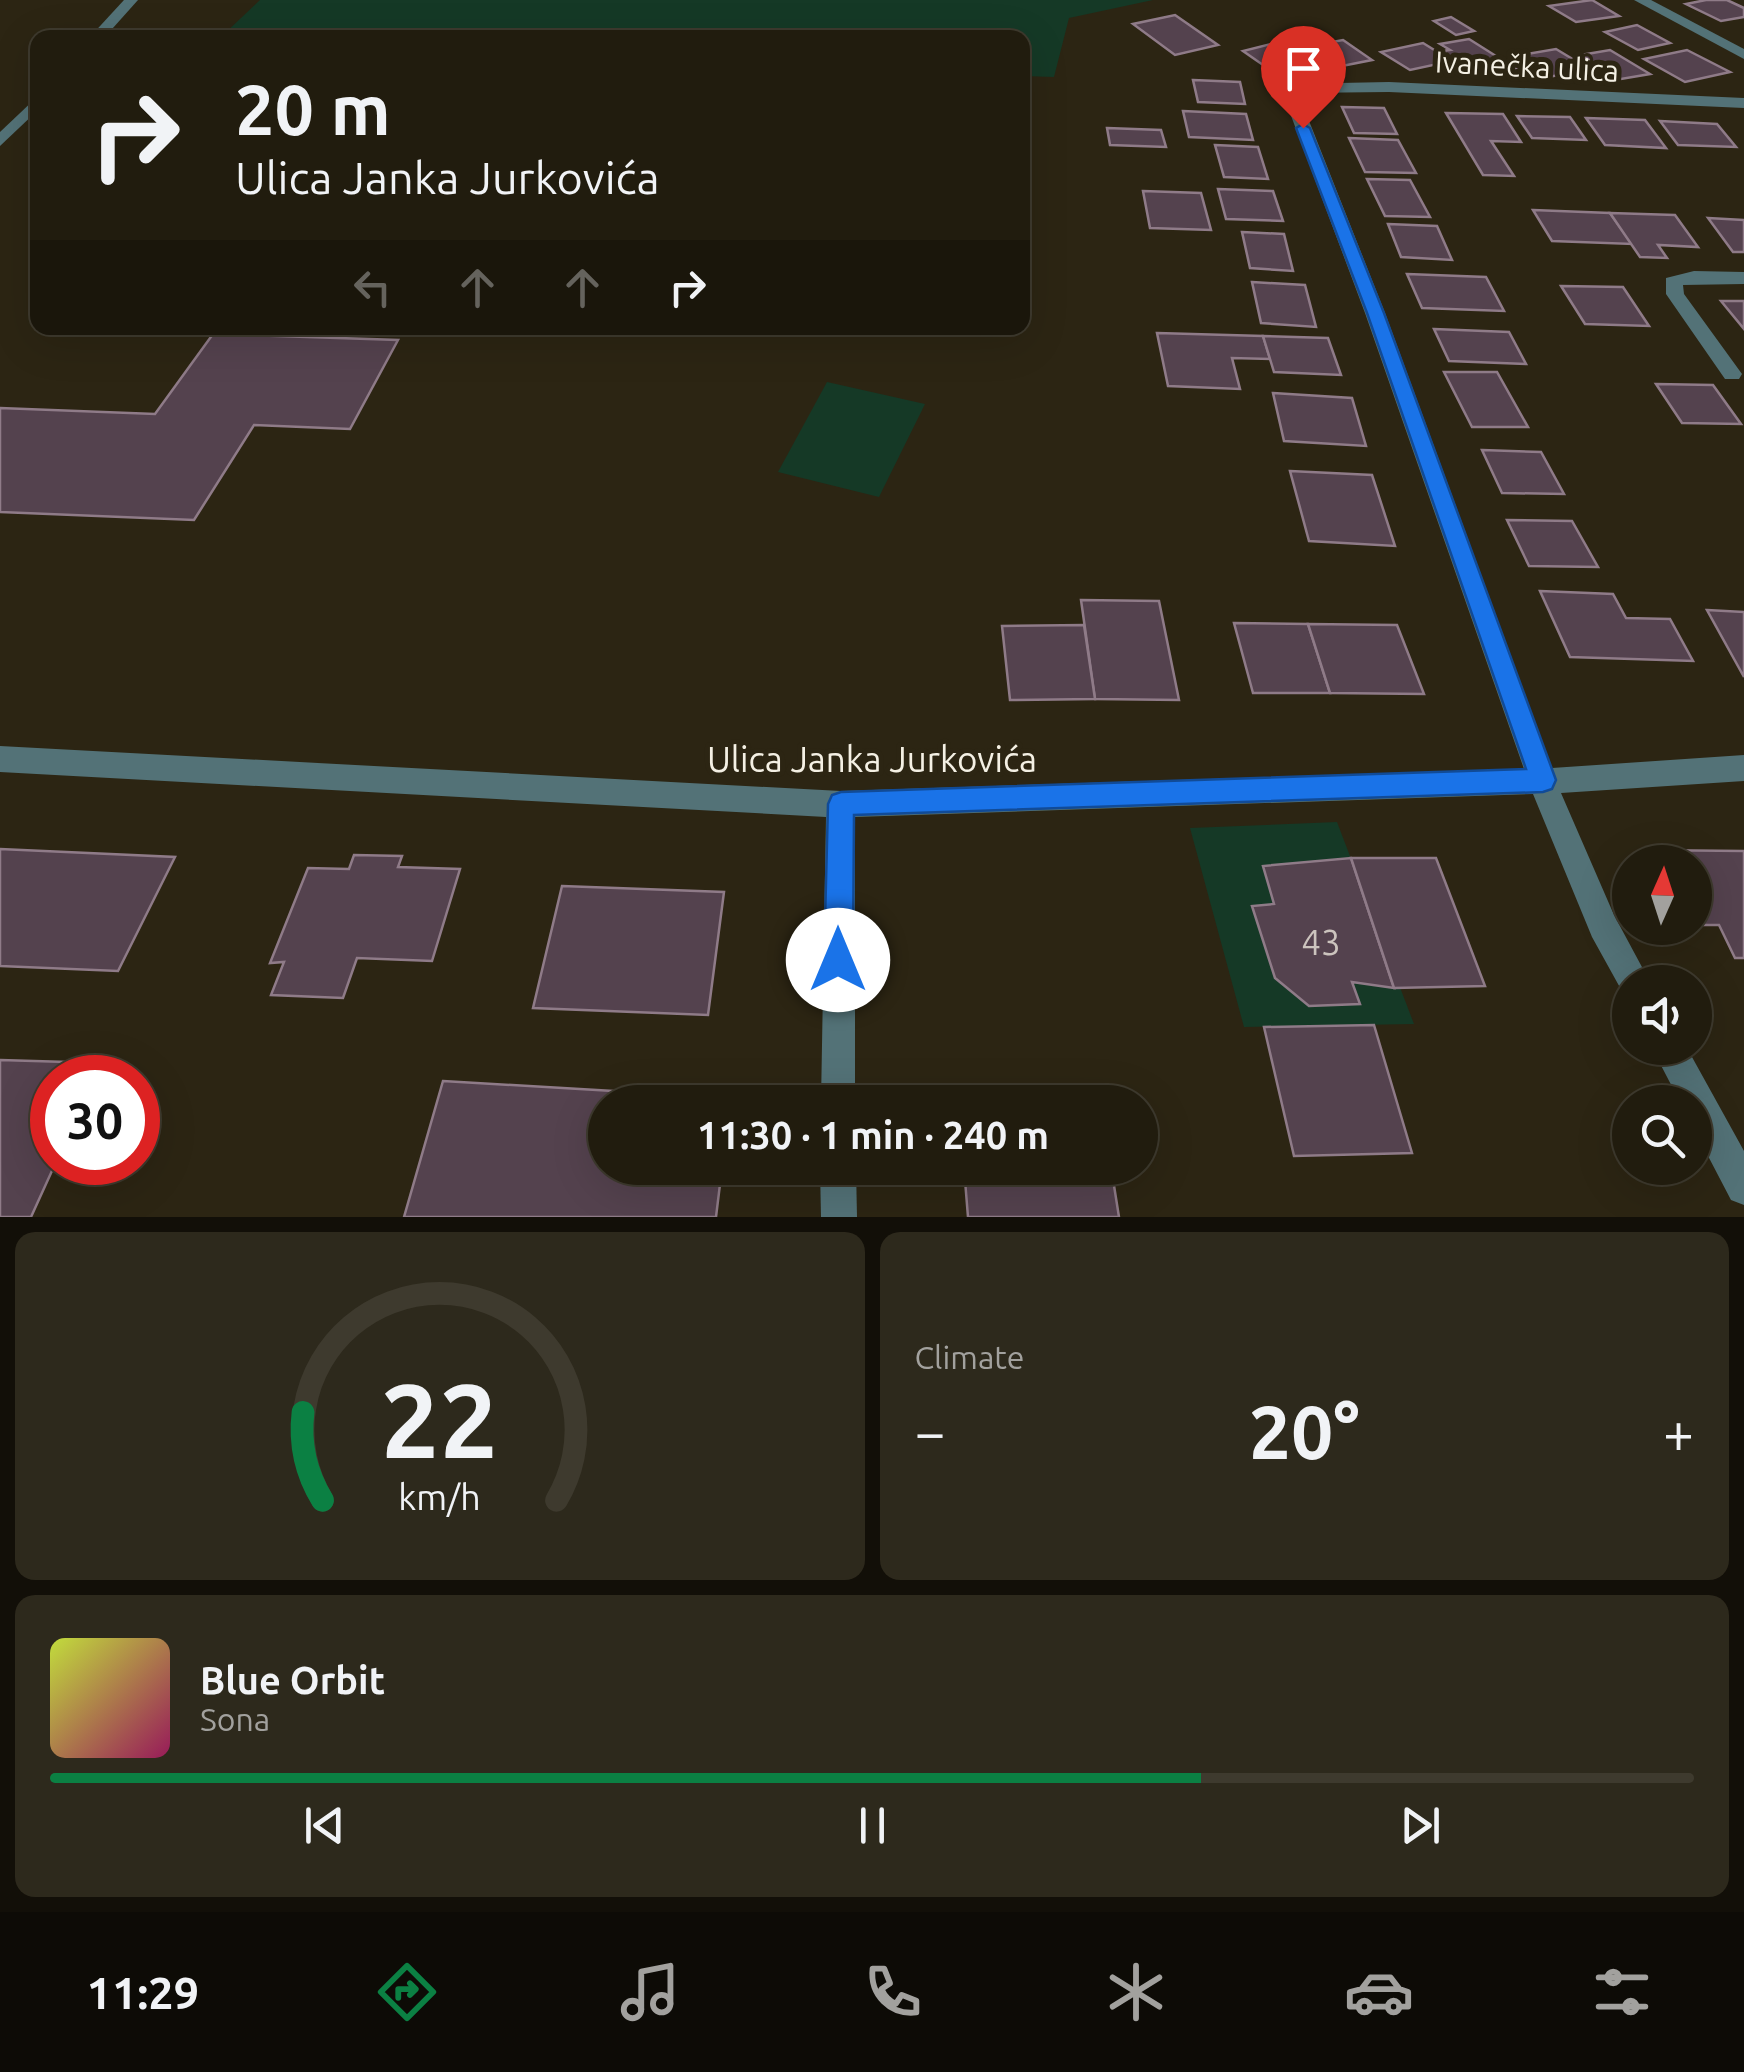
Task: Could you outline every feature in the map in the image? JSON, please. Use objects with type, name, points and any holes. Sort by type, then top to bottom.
[{"type":"street","points":[[103,30],[131,0]]},
{"type":"street","points":[[1642,0],[1744,55]]},
{"type":"street","name":"Ivanečka ulica","points":[[1543,780],[1376,313],[1289,89],[1308,86],[1744,103]]},
{"type":"street","points":[[0,140],[30,108]]},
{"type":"street","points":[[1732,374],[1675,294],[1673,282],[1694,276],[1744,278]]},
{"type":"street","name":"Ulica Janka Jurkovića","points":[[0,759],[841,804],[1543,780],[1744,768]]},
{"type":"street","points":[[1543,780],[1604,926],[1625,965]]},
{"type":"street","points":[[838,1085],[841,804]]},
{"type":"street","points":[[1678,1065],[1744,1187]]},
{"type":"street","points":[[838,1185],[839,1217]]},
{"type":"green space","points":[[260,0],[1153,0],[1069,18],[1054,77],[1030,76],[1030,30],[228,30]]},
{"type":"green space","points":[[827,382],[925,404],[879,497],[778,472]]},
{"type":"green space","points":[[1337,822],[1414,1024],[1244,1027],[1190,828]]},
{"type":"building","points":[[1592,0],[1619,16],[1576,22],[1549,6]]},
{"type":"building","points":[[1727,0],[1744,8],[1744,17],[1721,21],[1686,4]]},
{"type":"building","points":[[1175,15],[1218,45],[1175,55],[1133,24]]},
{"type":"building","points":[[1451,17],[1474,31],[1456,35],[1434,21]]},
{"type":"building","points":[[1637,25],[1670,43],[1638,50],[1605,32]]},
{"type":"building","points":[[1469,39],[1515,68],[1478,75],[1442,51],[1450,50],[1440,44]]},
{"type":"building","points":[[1343,40],[1372,60],[1332,68],[1304,47]]},
{"type":"building","points":[[1275,43],[1296,57],[1263,65],[1243,51]]},
{"type":"building","points":[[1423,43],[1452,61],[1410,70],[1381,52]]},
{"type":"building","points":[[1556,49],[1589,69],[1549,77],[1516,56]]},
{"type":"building","points":[[1610,50],[1650,74],[1621,79],[1581,55]]},
{"type":"building","points":[[1687,50],[1730,72],[1685,82],[1644,59]]},
{"type":"building","points":[[1193,80],[1240,82],[1245,104],[1198,102]]},
{"type":"building","points":[[1342,107],[1384,108],[1397,134],[1354,133]]},
{"type":"building","points":[[1183,111],[1246,114],[1253,140],[1189,137]]},
{"type":"building","points":[[1446,113],[1503,114],[1521,142],[1491,141],[1514,176],[1483,175]]},
{"type":"building","points":[[1517,116],[1570,117],[1586,140],[1532,138]]},
{"type":"building","points":[[1586,118],[1645,120],[1666,148],[1605,145]]},
{"type":"building","points":[[1660,121],[1717,124],[1736,147],[1678,145]]},
{"type":"building","points":[[1107,128],[1161,130],[1166,147],[1110,145]]},
{"type":"building","points":[[1349,138],[1398,140],[1416,173],[1365,172]]},
{"type":"building","points":[[1215,145],[1258,147],[1268,179],[1224,177]]},
{"type":"building","points":[[1367,179],[1410,180],[1430,217],[1385,216]]},
{"type":"building","points":[[1218,189],[1273,191],[1283,221],[1226,219]]},
{"type":"building","points":[[1143,191],[1201,193],[1211,230],[1150,228]]},
{"type":"building","points":[[1533,210],[1610,213],[1632,244],[1552,241]]},
{"type":"building","points":[[1610,213],[1675,215],[1698,247],[1658,245],[1667,258],[1640,257]]},
{"type":"building","points":[[1708,218],[1744,220],[1744,252],[1733,252]]},
{"type":"building","points":[[1388,224],[1437,226],[1452,260],[1401,257]]},
{"type":"building","points":[[1242,232],[1284,234],[1293,271],[1250,268]]},
{"type":"building","points":[[1407,274],[1486,277],[1504,311],[1422,308]]},
{"type":"building","points":[[1252,282],[1305,285],[1316,327],[1261,323]]},
{"type":"building","points":[[1561,286],[1623,287],[1649,326],[1585,324]]},
{"type":"building","points":[[1721,301],[1744,301],[1744,329]]},
{"type":"building","points":[[1434,329],[1509,332],[1526,364],[1449,361]]},
{"type":"building","points":[[1157,333],[1263,336],[1270,359],[1232,358],[1240,389],[1168,386]]},
{"type":"building","points":[[212,335],[398,340],[350,429],[254,425],[194,520],[0,512],[0,408],[155,414]]},
{"type":"building","points":[[1263,336],[1328,338],[1341,375],[1274,372]]},
{"type":"building","points":[[1444,372],[1497,372],[1528,427],[1472,427]]},
{"type":"building","points":[[1656,384],[1713,385],[1741,424],[1682,423]]},
{"type":"building","points":[[1273,393],[1352,398],[1366,446],[1284,441]]},
{"type":"building","points":[[1482,450],[1541,452],[1564,494],[1502,493]]},
{"type":"building","points":[[1290,471],[1372,475],[1395,546],[1309,541]]},
{"type":"building","points":[[1507,520],[1572,521],[1598,567],[1529,566]]},
{"type":"building","points":[[1540,591],[1613,594],[1626,618],[1670,619],[1693,661],[1570,657]]},
{"type":"building","points":[[1081,600],[1159,601],[1179,700],[1095,699]]},
{"type":"building","points":[[1707,610],[1744,612],[1744,677]]},
{"type":"building","points":[[1234,623],[1308,624],[1330,693],[1253,693]]},
{"type":"building","points":[[1308,624],[1397,625],[1424,694],[1330,693]]},
{"type":"building","points":[[1084,625],[1095,699],[1010,700],[1002,626]]},
{"type":"building","points":[[0,849],[175,857],[118,971],[0,966]]},
{"type":"building","points":[[1712,851],[1744,851],[1744,958],[1735,958],[1719,925],[1712,925]]},
{"type":"building","points":[[354,855],[402,856],[398,867],[460,869],[432,961],[357,958],[343,998],[271,995],[284,962],[270,963],[308,868],[349,869]]},
{"type":"building","points":[[1351,858],[1394,988],[1352,982],[1360,1004],[1309,1006],[1275,978],[1252,906],[1274,904],[1263,866]]},
{"type":"building","points":[[1351,858],[1436,858],[1485,986],[1394,988]]},
{"type":"building","points":[[562,886],[724,892],[708,1015],[533,1008]]},
{"type":"building","points":[[1374,1025],[1412,1153],[1294,1156],[1264,1027]]},
{"type":"building","points":[[0,1060],[30,1061],[30,1185],[46,1185],[31,1217],[0,1217]]},
{"type":"building","points":[[443,1081],[588,1090],[588,1185],[720,1185],[716,1217],[404,1217]]},
{"type":"building","points":[[965,1185],[1114,1185],[1119,1217],[968,1217]]},
{"type":"route","points":[[838,960],[841,804],[1543,780],[1376,313],[1303,128]]}]
